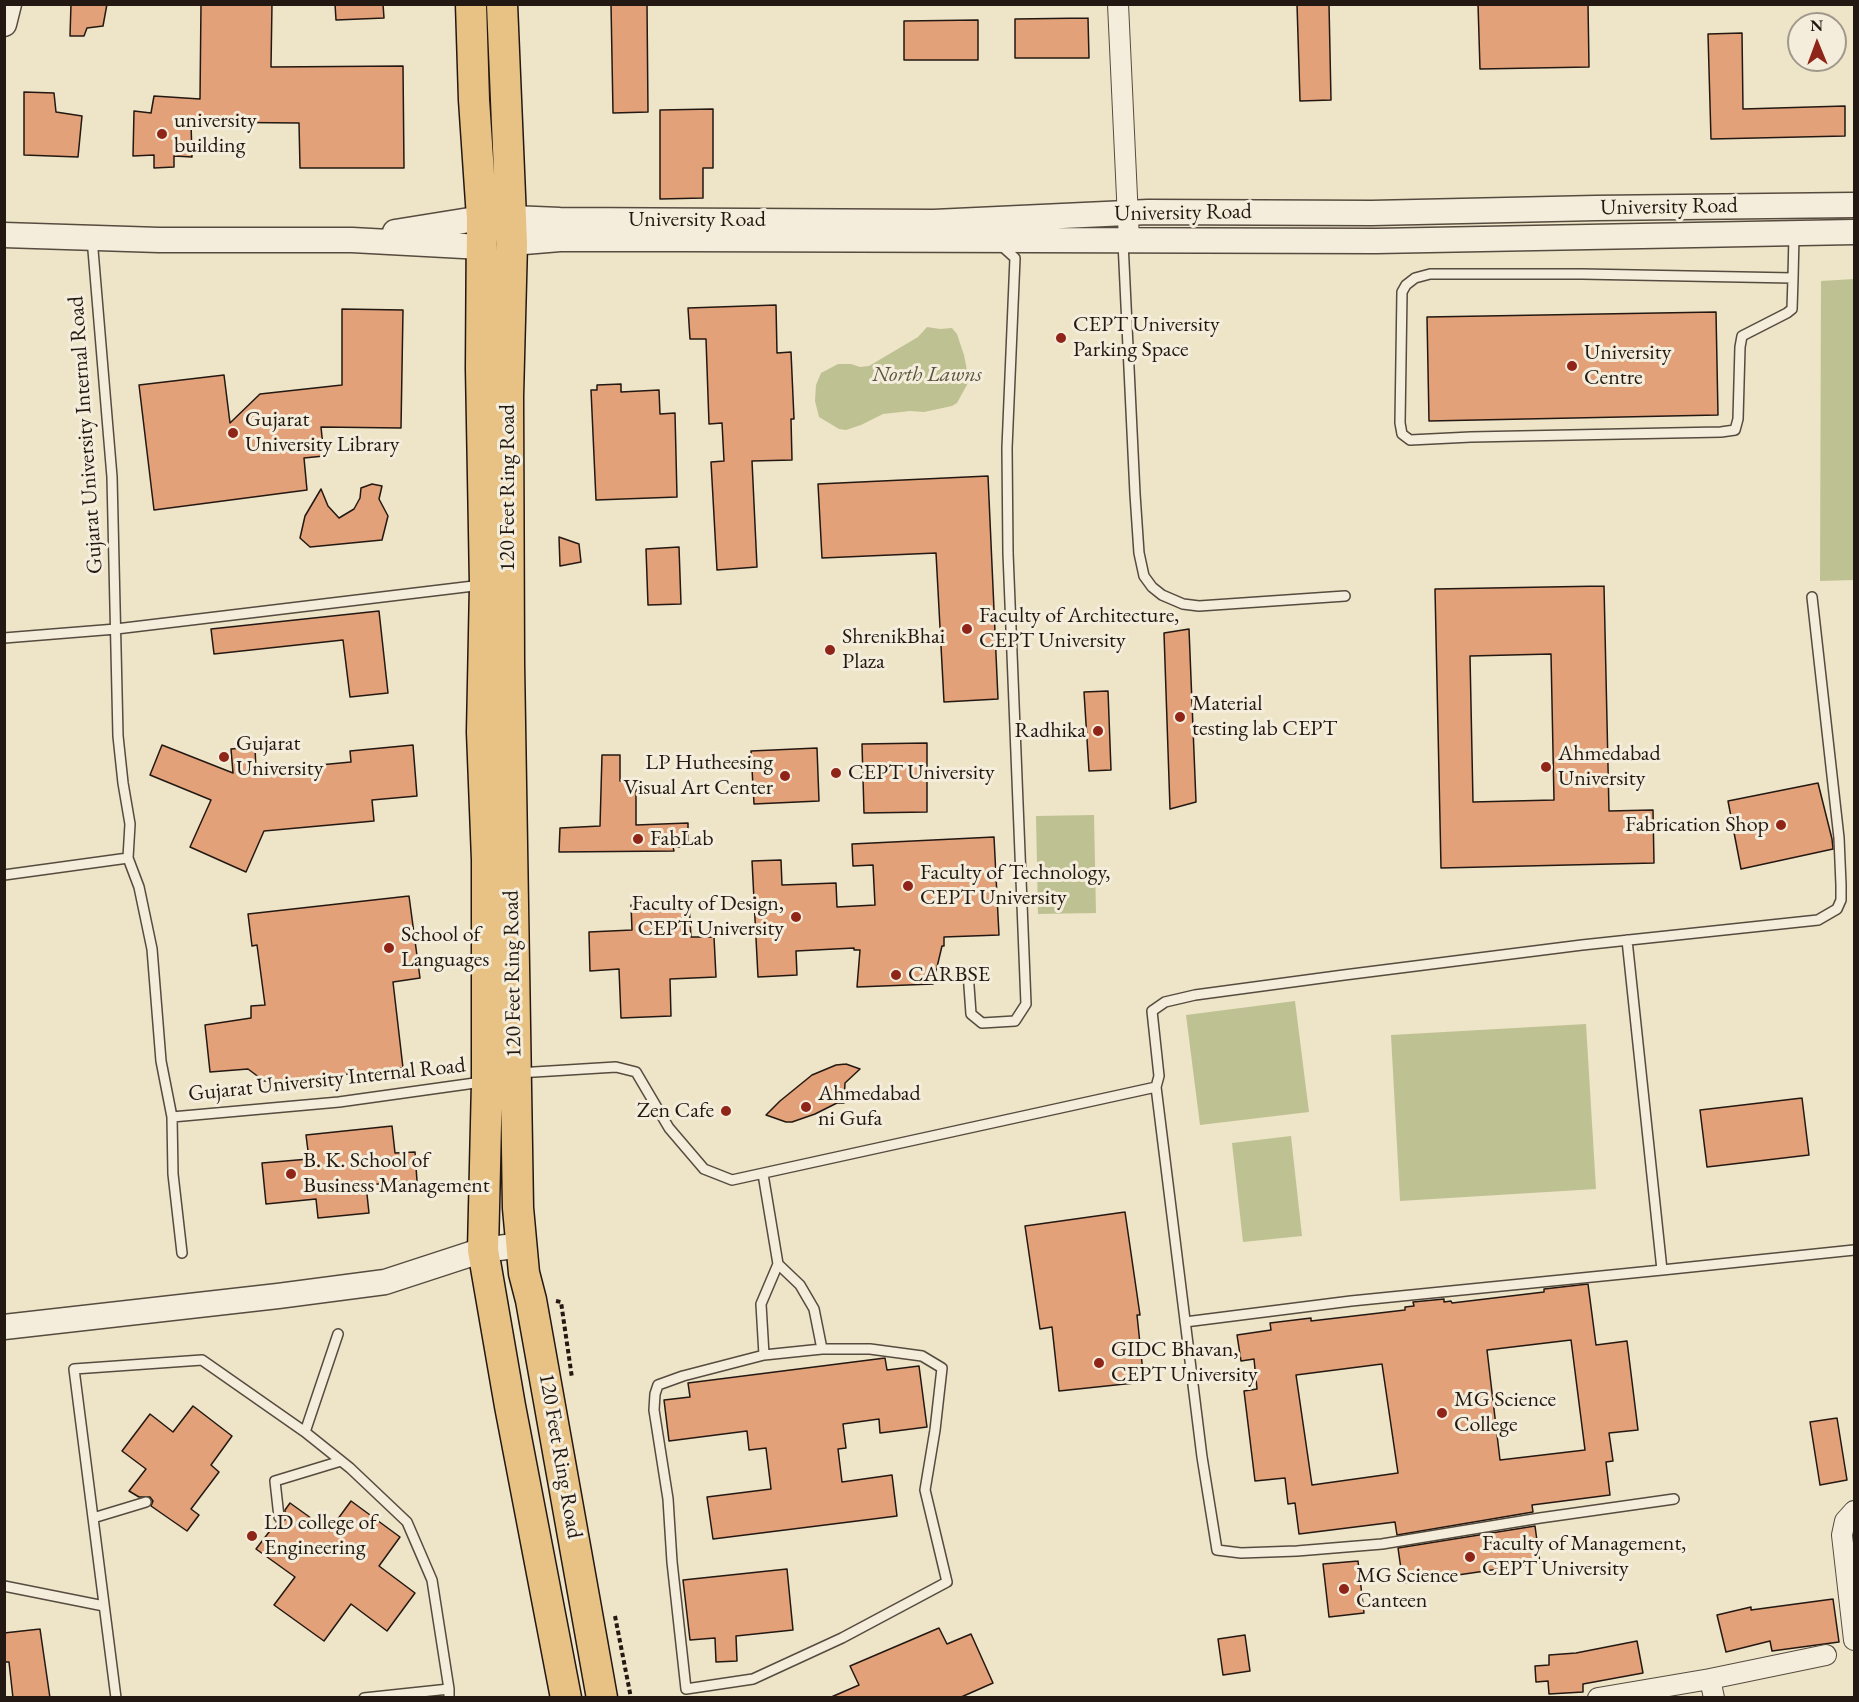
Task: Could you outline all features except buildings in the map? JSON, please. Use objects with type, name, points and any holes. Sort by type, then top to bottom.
[{"type":"main road","points":[[471,4],[474,100],[482,218],[512,231]]},
{"type":"main road","name":"120 Feet Ring Road","points":[[502,4],[504,98],[511,182],[512,231],[508,408],[518,1209],[524,1273],[533,1311],[602,1698]]},
{"type":"main road","name":"120 Feet Ring Road","points":[[482,218],[481,368],[485,585],[482,732],[487,860],[487,1082],[483,1251],[566,1698]]},
{"type":"main road","points":[[482,247],[512,231]]},
{"type":"street","points":[[4,24],[9,4]]},
{"type":"street","points":[[1118,4],[1128,213],[1126,240]]},
{"type":"street","name":"University Road","points":[[512,231],[560,220],[934,222],[1128,213],[1372,213],[1854,205]]},
{"type":"street","points":[[352,240],[482,218]]},
{"type":"street","name":"University Road","points":[[512,231],[589,239],[1376,241],[1854,232]]},
{"type":"street","points":[[4,236],[159,240],[352,240],[482,247]]},
{"type":"street","points":[[4,1327],[385,1282],[483,1251],[522,1245]]},
{"type":"street","points":[[1854,1511],[1845,1521],[1842,1534],[1854,1640]]},
{"type":"street","points":[[1598,1698],[1712,1688],[1826,1655]]},
{"type":"lane","points":[[1793,278],[1430,274],[1415,278],[1406,285],[1402,292],[1400,423],[1402,434],[1410,440],[1735,430],[1738,419],[1742,336],[1792,309],[1793,278],[1794,233]]},
{"type":"lane","name":"Gujarat University Internal Road","points":[[92,238],[112,477],[118,736],[130,824],[128,858],[139,887],[152,949],[161,1062],[172,1117],[172,1174],[182,1253]]},
{"type":"lane","points":[[969,972],[971,1014],[982,1023],[1015,1021],[1026,1004],[1006,448],[1015,258],[1004,248],[1004,240]]},
{"type":"lane","points":[[1126,240],[1135,494],[1139,553],[1144,576],[1162,595],[1183,604],[1198,606],[1345,596]]},
{"type":"lane","points":[[4,638],[116,629],[485,585]]},
{"type":"lane","points":[[1674,1499],[1383,1544],[1275,1552],[1241,1553],[1218,1550],[1202,1457],[1155,1087],[1159,1076],[1152,1011],[1165,1002],[1195,995],[1627,940],[1818,920],[1837,909],[1841,885],[1839,838],[1812,597]]},
{"type":"lane","points":[[4,874],[128,858]]},
{"type":"lane","points":[[1627,940],[1662,1270]]},
{"type":"lane","points":[[515,1073],[616,1067],[636,1072],[669,1128],[704,1169],[732,1180],[1155,1087]]},
{"type":"lane","name":"Gujarat University Internal Road","points":[[172,1117],[339,1102],[487,1082]]},
{"type":"lane","points":[[763,1174],[778,1264],[761,1304],[764,1355]]},
{"type":"lane","points":[[1185,1322],[1351,1301],[1854,1250]]},
{"type":"lane","points":[[778,1264],[800,1285],[814,1309],[822,1349]]},
{"type":"lane","points":[[305,1432],[338,1334]]},
{"type":"lane","points":[[822,1349],[870,1349],[922,1356],[942,1368],[926,1490],[947,1582],[842,1638],[753,1679],[686,1689],[672,1562],[668,1499],[654,1410],[655,1394],[658,1385],[683,1376],[764,1355],[822,1349]]},
{"type":"lane","points":[[116,1698],[74,1369],[202,1360],[305,1432],[341,1461],[407,1522],[432,1580],[449,1693],[364,1698]]},
{"type":"lane","points":[[279,1518],[275,1481],[341,1461]]},
{"type":"lane","points":[[93,1518],[146,1502]]},
{"type":"lane","points":[[4,1586],[104,1606]]},
{"type":"green space","points":[[1854,279],[1854,580],[1820,581],[1821,281]]},
{"type":"green space","name":"North Lawns","points":[[927,327],[952,328],[957,334],[969,381],[957,403],[924,412],[883,414],[846,430],[839,429],[819,417],[815,401],[816,385],[821,373],[838,364],[869,366],[918,337]]},
{"type":"green space","points":[[1094,815],[1096,913],[1038,914],[1036,816]]},
{"type":"green space","points":[[1295,1001],[1309,1112],[1200,1125],[1186,1015]]},
{"type":"green space","points":[[1586,1024],[1596,1189],[1400,1201],[1391,1035]]},
{"type":"green space","points":[[1291,1136],[1302,1236],[1243,1242],[1232,1143]]},
{"type":"place","name":"university building","points":[[162,134]]},
{"type":"place","name":"CEPT University Parking Space","points":[[1061,338]]},
{"type":"place","name":"University Centre","points":[[1572,366]]},
{"type":"place","name":"Gujarat University Library","points":[[233,433]]},
{"type":"place","name":"Faculty of Architecture, CEPT University","points":[[967,629]]},
{"type":"place","name":"ShrenikBhai Plaza","points":[[830,650]]},
{"type":"place","name":"Material testing lab CEPT","points":[[1180,717]]},
{"type":"place","name":"Radhika","points":[[1098,731]]},
{"type":"place","name":"Gujarat University","points":[[224,757]]},
{"type":"place","name":"Ahmedabad University","points":[[1546,767]]},
{"type":"place","name":"CEPT University","points":[[836,773]]},
{"type":"place","name":"LP Hutheesing Visual Art Center","points":[[785,776]]},
{"type":"place","name":"Fabrication Shop","points":[[1781,825]]},
{"type":"place","name":"FabLab","points":[[638,839]]},
{"type":"place","name":"Faculty of Technology, CEPT University","points":[[908,886]]},
{"type":"place","name":"Faculty of Design, CEPT University","points":[[796,917]]},
{"type":"place","name":"School of Languages","points":[[389,948]]},
{"type":"place","name":"CARBSE","points":[[896,975]]},
{"type":"place","name":"Ahmedabad ni Gufa","points":[[806,1107]]},
{"type":"place","name":"Zen Cafe","points":[[726,1111]]},
{"type":"place","name":"B. K. School of Business Management","points":[[291,1174]]},
{"type":"place","name":"GIDC Bhavan, CEPT University","points":[[1099,1363]]},
{"type":"place","name":"MG Science College","points":[[1442,1413]]},
{"type":"place","name":"LD college of Engineering","points":[[252,1536]]},
{"type":"place","name":"Faculty of Management, CEPT University","points":[[1470,1557]]},
{"type":"place","name":"MG Science Canteen","points":[[1344,1589]]}]
